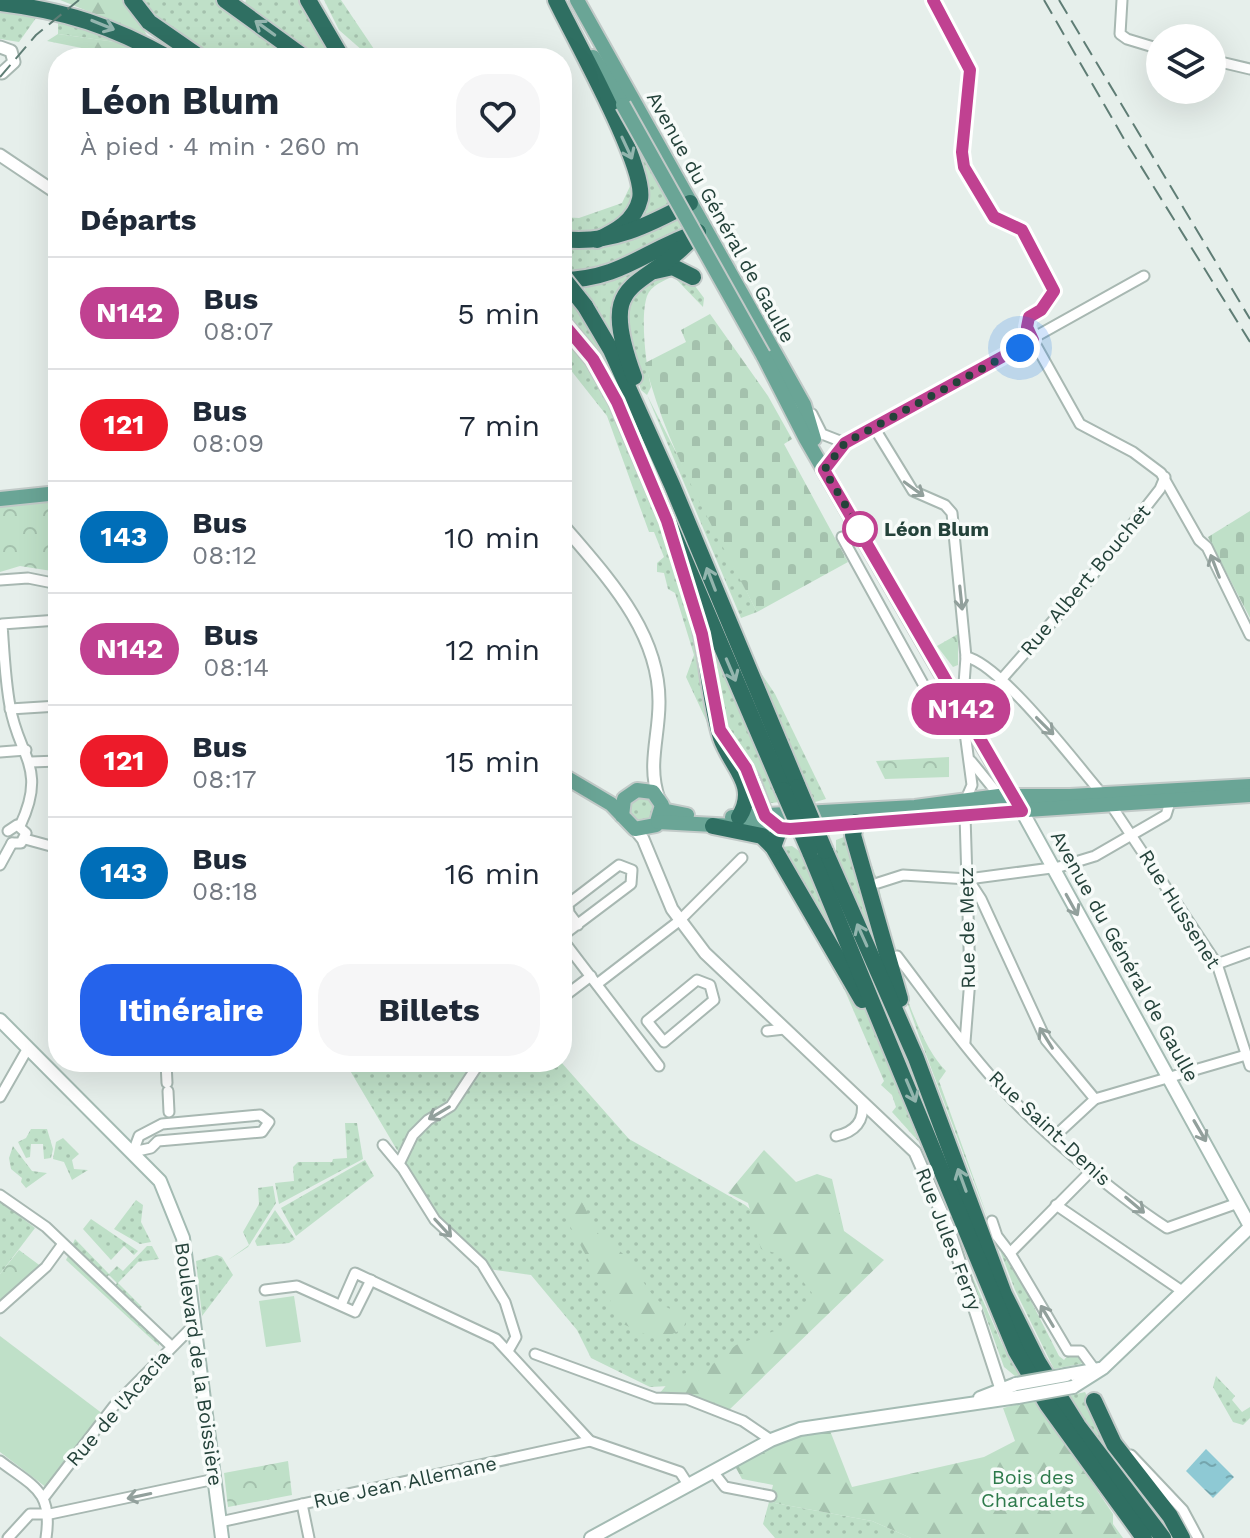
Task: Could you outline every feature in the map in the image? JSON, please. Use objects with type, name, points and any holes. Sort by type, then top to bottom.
[{"type":"highway","points":[[132,0],[149,22],[187,48]]},
{"type":"highway","points":[[225,0],[291,48]]},
{"type":"highway","points":[[308,0],[336,48]]},
{"type":"highway","points":[[556,0],[631,155],[641,189],[640,201],[627,222],[597,240]]},
{"type":"highway","points":[[0,3],[73,14],[105,25],[150,48]]},
{"type":"highway","points":[[323,28],[344,48]]},
{"type":"highway","points":[[572,239],[597,240],[641,229],[690,203]]},
{"type":"highway","points":[[640,414],[638,387],[619,328],[623,299],[642,275],[682,250],[701,231]]},
{"type":"highway","points":[[572,278],[613,274],[677,239],[701,231]]},
{"type":"highway","points":[[642,275],[673,267],[693,277]]},
{"type":"highway","points":[[572,291],[585,306],[611,350],[640,414],[790,789]]},
{"type":"highway","points":[[572,334],[593,359],[617,402],[667,521],[916,1058],[1004,1294],[1038,1362],[1078,1426],[1163,1538]]},
{"type":"highway","points":[[667,521],[702,634],[720,730],[745,783],[747,799],[739,817]]},
{"type":"highway","points":[[720,730],[746,768],[765,816]]},
{"type":"highway","points":[[844,820],[874,890],[916,1058]]},
{"type":"highway","points":[[713,826],[762,836],[773,847],[869,1011],[881,1019]]},
{"type":"highway","points":[[773,847],[780,828]]},
{"type":"highway","points":[[818,852],[990,1295],[1016,1351],[1047,1404],[1144,1538]]},
{"type":"highway","points":[[1094,1401],[1114,1444],[1170,1516],[1182,1538]]},
{"type":"main road","name":"Avenue du Général de Gaulle","points":[[556,0],[580,32],[623,105],[1005,792],[1022,811],[1250,1227]]},
{"type":"main road","name":"Avenue du Général de Gaulle","points":[[577,0],[623,105]]},
{"type":"main road","name":"Avenue du Général de Gaulle","points":[[577,0],[690,203],[701,231],[804,405],[820,464]]},
{"type":"main road","points":[[0,492],[48,491]]},
{"type":"main road","points":[[0,499],[48,492]]},
{"type":"main road","points":[[572,774],[602,793],[619,797],[648,790],[658,815]]},
{"type":"main road","points":[[572,781],[611,804],[635,829],[658,815],[739,817],[796,814],[844,820],[894,819],[982,806],[1005,792]]},
{"type":"main road","points":[[658,815],[713,826],[818,828],[844,820],[966,807],[1022,811],[1106,799],[1250,786]]},
{"type":"main road","points":[[622,816],[622,804],[632,792]]},
{"type":"main road","points":[[894,819],[966,807],[1005,792],[1106,799]]},
{"type":"main road","points":[[1169,795],[1250,795]]},
{"type":"main road","points":[[1022,811],[1037,804],[1063,802],[1070,796]]},
{"type":"main road","points":[[780,828],[796,814]]},
{"type":"main road","points":[[765,816],[780,828]]},
{"type":"main road","name":"Boulevard de la Boissière","points":[[0,1020],[48,1068]]},
{"type":"main road","name":"Boulevard de la Boissière","points":[[52,1072],[160,1181],[180,1223],[222,1538]]},
{"type":"main road","points":[[591,1538],[771,1440],[827,1423],[973,1401],[1074,1380],[1099,1369],[1250,1227]]},
{"type":"street","points":[[1122,0],[1120,34],[1146,45]]},
{"type":"street","points":[[0,47],[11,51],[14,62],[1,76]]},
{"type":"street","points":[[1226,63],[1250,69]]},
{"type":"street","points":[[0,155],[48,187]]},
{"type":"street","points":[[820,464],[845,443],[875,429],[1144,276]]},
{"type":"street","points":[[1033,340],[1080,424],[1133,452],[1165,477],[1199,540],[1207,547],[1250,635]]},
{"type":"street","points":[[804,405],[822,434],[845,443]]},
{"type":"street","name":"Rue de Metz","points":[[875,429],[913,491],[945,505],[952,513],[966,657],[963,716],[972,785],[966,807],[970,979],[965,1042]]},
{"type":"street","name":"Rue Albert Bouchet","points":[[1000,681],[1088,581],[1160,489],[1165,477]]},
{"type":"street","points":[[572,536],[616,589],[649,648],[658,676],[660,700],[652,764],[632,792]]},
{"type":"street","points":[[842,537],[943,720],[951,724],[963,716]]},
{"type":"street","points":[[0,580],[28,578],[48,582]]},
{"type":"street","points":[[20,826],[29,804],[31,762],[10,709],[1,624],[48,621]]},
{"type":"street","name":"Rue Hussenet","points":[[966,657],[976,659],[1059,740],[1134,835],[1217,964],[1250,1066]]},
{"type":"street","points":[[10,709],[48,707]]},
{"type":"street","points":[[0,752],[26,750]]},
{"type":"street","points":[[31,762],[48,761]]},
{"type":"street","name":"Rue de Metz","points":[[971,761],[1005,792]]},
{"type":"street","name":"Rue Jules Ferry","points":[[650,854],[658,815],[652,764]]},
{"type":"street","points":[[874,890],[903,875],[968,879],[1051,868],[1095,856],[1166,815],[1169,795]]},
{"type":"street","points":[[12,843],[4,829],[20,826]]},
{"type":"street","points":[[12,843],[18,844],[25,839],[26,833],[20,826]]},
{"type":"street","name":"Rue Jules Ferry","points":[[635,829],[650,854],[667,897],[705,953],[862,1098]]},
{"type":"street","points":[[25,839],[48,845]]},
{"type":"street","points":[[0,865],[12,843]]},
{"type":"street","points":[[572,992],[682,919],[742,858]]},
{"type":"street","points":[[572,901],[619,865],[632,870],[631,884],[572,930]]},
{"type":"street","points":[[968,879],[981,899],[1046,1040],[1095,1099]]},
{"type":"street","points":[[572,917],[578,925]]},
{"type":"street","name":"Rue Jules Ferry","points":[[682,919],[909,1145],[926,1173],[1003,1394]]},
{"type":"street","points":[[572,951],[659,1066]]},
{"type":"street","points":[[1217,964],[1250,952]]},
{"type":"street","name":"Rue Saint-Denis","points":[[897,956],[996,1082],[1054,1137],[1167,1228],[1238,1203]]},
{"type":"street","points":[[632,1031],[697,980],[710,985],[714,992],[714,1000],[664,1042],[647,1021]]},
{"type":"street","points":[[2,1091],[28,1048]]},
{"type":"street","points":[[1054,1137],[1095,1099],[1167,1075],[1246,1055]]},
{"type":"street","points":[[166,1072],[169,1112]]},
{"type":"street","points":[[399,1164],[413,1135],[428,1120],[451,1106],[473,1072]]},
{"type":"street","points":[[836,1136],[857,1126],[863,1115],[862,1098]]},
{"type":"street","points":[[260,1115],[269,1122],[262,1132],[158,1141],[151,1148],[133,1152],[139,1136],[162,1124],[260,1115]]},
{"type":"street","points":[[383,1145],[435,1220],[478,1259],[498,1288],[516,1337],[508,1351]]},
{"type":"street","points":[[1010,1253],[1093,1169]]},
{"type":"street","points":[[0,1195],[46,1227],[171,1346]]},
{"type":"street","points":[[1056,1205],[1182,1291]]},
{"type":"street","points":[[992,1221],[997,1236],[1068,1351],[1081,1351],[1099,1369]]},
{"type":"street","points":[[0,1308],[46,1267],[62,1245]]},
{"type":"street","points":[[341,1305],[355,1273],[496,1339],[590,1441],[680,1472],[689,1486]]},
{"type":"street","points":[[265,1290],[297,1286],[355,1312],[371,1280]]},
{"type":"street","name":"Rue de l'Acacia","points":[[45,1496],[114,1406],[195,1324]]},
{"type":"street","points":[[535,1354],[655,1398],[687,1399],[743,1421],[771,1440]]},
{"type":"street","points":[[1074,1380],[1094,1401],[1119,1443],[1183,1510],[1198,1538]]},
{"type":"street","name":"Rue Jean Allemane","points":[[220,1522],[590,1441]]},
{"type":"street","points":[[0,1461],[45,1496],[50,1514],[46,1538]]},
{"type":"street","points":[[714,1473],[725,1487],[771,1496]]},
{"type":"street","points":[[8,1538],[23,1517],[215,1479]]},
{"type":"street","points":[[302,1504],[309,1538]]},
{"type":"green space","points":[[60,0],[125,0],[147,35]]},
{"type":"green space","points":[[140,0],[220,0],[287,48],[195,48],[164,28]]},
{"type":"green space","points":[[246,0],[300,0],[331,48],[308,48],[245,4]]},
{"type":"green space","points":[[324,0],[341,0],[373,48],[360,48],[339,30]]},
{"type":"green space","points":[[0,5],[47,11],[137,45],[58,34],[58,23],[36,18],[19,42],[0,39]]},
{"type":"green space","points":[[58,34],[142,48],[82,48],[47,41]]},
{"type":"green space","points":[[624,119],[671,205],[641,220],[647,183]]},
{"type":"green space","points":[[634,178],[637,186],[625,217],[596,232],[572,231],[572,218],[622,203]]},
{"type":"green space","points":[[677,215],[683,225],[676,233],[613,266],[575,275],[572,272],[572,241]]},
{"type":"green space","points":[[639,268],[623,288],[617,346],[583,286],[612,280]]},
{"type":"green space","points":[[672,269],[689,278],[704,298],[703,307],[673,276],[649,292],[644,316],[651,387],[647,395],[641,390],[629,351],[626,311],[642,285]]},
{"type":"green space","points":[[572,302],[598,337],[628,404],[572,327]]},
{"type":"green space","points":[[710,314],[768,396],[792,439],[784,444],[848,562],[757,612],[679,459],[654,396],[645,363],[686,342],[681,330]]},
{"type":"green space","points":[[572,344],[617,421],[683,586],[692,613],[714,737],[686,677],[694,655],[675,593],[668,589],[664,573],[657,572],[657,563],[664,557],[654,532],[649,532],[607,416],[572,372]]},
{"type":"green space","points":[[647,395],[757,612],[741,618]]},
{"type":"green space","points":[[48,501],[48,570],[20,566],[0,572],[0,506]]},
{"type":"green space","points":[[1250,511],[1250,618],[1208,537]]},
{"type":"green space","points":[[707,628],[780,802],[763,804],[746,758],[718,709]]},
{"type":"green space","points":[[958,634],[958,665],[953,667],[937,646]]},
{"type":"green space","points":[[757,667],[775,694],[826,799],[815,802]]},
{"type":"green space","points":[[949,757],[949,777],[885,779],[876,761]]},
{"type":"green space","points":[[642,797],[651,801],[655,810],[651,819],[642,823],[633,819],[629,810],[633,801]]},
{"type":"green space","points":[[859,833],[876,877],[889,936],[913,1013],[934,1056],[946,1071],[939,1081],[989,1222],[900,982]]},
{"type":"green space","points":[[844,837],[879,957],[836,851],[836,840]]},
{"type":"green space","points":[[792,846],[802,853],[849,959],[846,961],[780,847]]},
{"type":"green space","points":[[772,854],[867,1014],[919,1142],[892,1112],[896,1107],[892,1095],[881,1085],[884,1081],[845,991],[768,855]]},
{"type":"green space","points":[[351,1072],[570,1072],[629,1139],[745,1205],[815,1264],[814,1314],[707,1384],[650,1387],[591,1358],[577,1330],[531,1275],[488,1269],[448,1231],[405,1165],[405,1154],[397,1150]]},
{"type":"green space","points":[[345,1123],[357,1123],[363,1159],[279,1204],[275,1183],[294,1181],[293,1167],[298,1162],[332,1162],[333,1159],[347,1158]]},
{"type":"green space","points":[[31,1129],[47,1129],[53,1149],[51,1158],[44,1159],[43,1144],[31,1144],[30,1157],[26,1158],[18,1142],[26,1138]]},
{"type":"green space","points":[[63,1138],[79,1154],[72,1160],[74,1169],[88,1170],[72,1180],[64,1162],[53,1159],[56,1142]]},
{"type":"green space","points":[[13,1146],[32,1171],[47,1173],[26,1188],[21,1182],[22,1178],[11,1169],[9,1158]]},
{"type":"green space","points":[[764,1150],[796,1182],[817,1174],[832,1179],[844,1231],[884,1260],[729,1410],[659,1394],[674,1376],[708,1368],[736,1345],[788,1326],[812,1293],[782,1255],[761,1249],[748,1203],[728,1193]]},
{"type":"green space","points":[[365,1160],[374,1176],[296,1236],[281,1208]]},
{"type":"green space","points":[[273,1186],[276,1203],[248,1247],[228,1260],[249,1245],[243,1232],[259,1204],[258,1188]]},
{"type":"green space","points":[[580,1199],[597,1232],[625,1256],[654,1297],[661,1304],[680,1312],[686,1321],[683,1329],[668,1336],[649,1336],[623,1324],[563,1213],[567,1201]]},
{"type":"green space","points":[[136,1200],[143,1205],[141,1222],[151,1242],[140,1244],[114,1229]]},
{"type":"green space","points":[[0,1201],[35,1228],[0,1274]]},
{"type":"green space","points":[[275,1210],[295,1239],[289,1243],[257,1246],[255,1241]]},
{"type":"green space","points":[[91,1219],[138,1251],[134,1255],[124,1246],[111,1260],[83,1229]]},
{"type":"green space","points":[[75,1239],[109,1274],[117,1266],[123,1271],[147,1246],[152,1246],[159,1259],[138,1262],[118,1283],[142,1307],[136,1310],[113,1288],[117,1283],[109,1275],[104,1280],[71,1248]]},
{"type":"green space","points":[[19,1250],[42,1267],[0,1302],[0,1274]]},
{"type":"green space","points":[[1001,1252],[1004,1252],[1033,1297],[1032,1303],[1059,1356],[1064,1360],[1068,1355],[1083,1357],[1085,1363],[1054,1369],[1015,1290]]},
{"type":"green space","points":[[217,1255],[222,1257],[233,1275],[202,1316],[196,1261]]},
{"type":"green space","points":[[68,1256],[159,1339],[159,1346],[66,1260]]},
{"type":"green space","points":[[966,1262],[1002,1344],[1020,1375],[1015,1376],[1004,1367]]},
{"type":"green space","points":[[294,1296],[301,1342],[266,1347],[259,1301]]},
{"type":"green space","points":[[0,1336],[103,1414],[47,1488],[0,1452]]},
{"type":"green space","points":[[1216,1376],[1235,1396],[1232,1400],[1242,1412],[1250,1407],[1250,1418],[1243,1425],[1233,1422],[1213,1387]]},
{"type":"green space","points":[[1085,1392],[1099,1419],[1167,1519],[1173,1538],[1068,1396]]},
{"type":"green space","name":"Bois des Charcalets","points":[[1036,1400],[1113,1514],[1113,1524],[1123,1538],[911,1538],[872,1521],[769,1502],[773,1485],[742,1479],[736,1468],[727,1465],[771,1440],[827,1423],[852,1487],[984,1457],[1015,1441],[1003,1408]]},
{"type":"green space","points":[[288,1461],[292,1495],[228,1507],[224,1473]]},
{"type":"green space","points":[[769,1502],[872,1521],[911,1538],[775,1538],[763,1524]]},
{"type":"water","points":[[1206,1449],[1234,1477],[1213,1498],[1186,1471]]},
{"type":"railway","points":[[0,77],[36,35],[79,0]]},
{"type":"railway","points":[[1044,0],[1124,139],[1250,342]]},
{"type":"railway","points":[[1059,0],[1250,319]]},
{"type":"bus line","name":"N142","points":[[572,333],[593,359],[617,402],[667,521],[702,634],[715,715],[720,730],[750,775],[765,816],[780,828],[790,829],[1022,811],[824,470],[845,443],[1033,340],[1027,327],[1029,317],[1050,301],[1054,291],[1022,230],[994,217],[964,167],[962,152],[970,70],[933,0]]},
{"type":"place","name":"Léon Blum","points":[[860,529]]},
{"type":"route","points":[[860,529],[824,470],[832,456],[845,443],[1020,348]]}]
